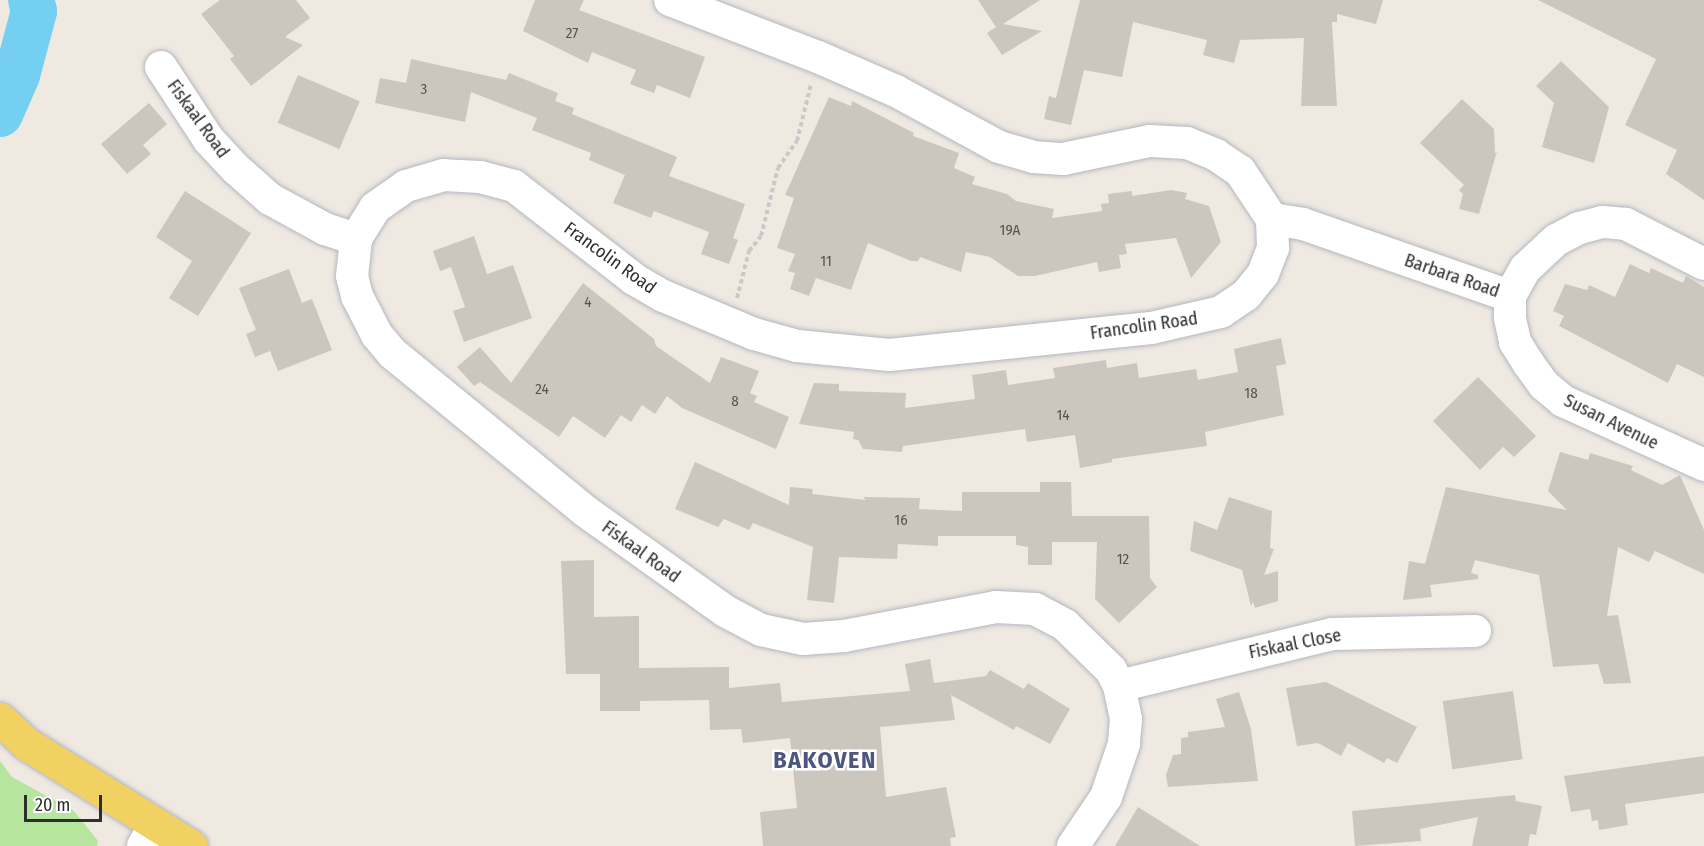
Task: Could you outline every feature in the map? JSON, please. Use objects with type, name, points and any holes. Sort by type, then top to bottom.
[{"type":"main road","points":[[0,719],[27,744],[149,835],[191,846]]},
{"type":"street","points":[[670,0],[818,57],[896,91],[999,147],[1034,157],[1063,159],[1150,141],[1186,143],[1216,154],[1240,171],[1272,219]]},
{"type":"street","name":"Fiskaal Road","points":[[161,67],[209,140],[270,199],[325,229],[356,238],[352,276],[357,296],[377,335],[392,352],[585,511],[725,611],[761,630],[803,639],[844,636],[996,607],[1035,609],[1065,626],[1095,652],[1119,686],[1126,719],[1117,768],[1106,797],[1073,846]]},
{"type":"street","name":"Francolin Road","points":[[356,238],[375,208],[406,186],[444,175],[480,177],[514,186],[653,290],[729,324],[797,346],[889,355],[1191,321],[1221,312],[1246,295],[1263,273],[1273,248],[1272,219]]},
{"type":"street","name":"Barbara Road","points":[[1272,219],[1303,224],[1510,296],[1538,253],[1579,228],[1602,222],[1626,224],[1704,264]]},
{"type":"street","name":"Susan Avenue","points":[[1510,296],[1515,342],[1544,385],[1563,401],[1704,465]]},
{"type":"street","name":"Fiskaal Close","points":[[1119,686],[1333,634],[1475,631]]},
{"type":"path","points":[[729,324],[744,266],[761,236],[778,168],[797,141],[818,57]]},
{"type":"green space","points":[[0,761],[12,777],[74,811],[98,841],[97,846],[0,846]]},
{"type":"building","points":[[220,0],[296,0],[310,18],[285,37],[303,45],[251,86],[230,59],[234,56],[201,14]]},
{"type":"building","points":[[535,0],[584,0],[579,10],[705,57],[690,98],[657,85],[654,93],[630,84],[636,70],[592,52],[588,63],[523,31]]},
{"type":"building","points":[[978,0],[1040,0],[1003,24],[1042,31],[1002,55],[987,33],[996,27]]},
{"type":"building","points":[[1080,0],[1383,0],[1376,24],[1337,14],[1337,22],[1332,22],[1337,106],[1301,106],[1304,38],[1240,40],[1234,63],[1203,55],[1207,40],[1133,22],[1122,77],[1084,70],[1071,125],[1044,119],[1049,96],[1056,98]]},
{"type":"building","points":[[1538,0],[1704,0],[1704,200],[1666,174],[1677,150],[1625,125],[1656,59]]},
{"type":"building","points":[[411,59],[506,80],[509,73],[558,93],[555,101],[574,108],[572,114],[677,157],[669,176],[745,204],[733,238],[738,240],[729,264],[701,254],[709,232],[654,211],[651,218],[613,203],[625,175],[589,160],[591,153],[532,130],[537,118],[471,92],[465,122],[375,103],[380,78],[406,83]]},
{"type":"building","points":[[1561,61],[1609,107],[1594,163],[1542,147],[1554,103],[1536,86]]},
{"type":"building","points":[[298,75],[360,101],[339,149],[278,123]]},
{"type":"building","points":[[829,97],[851,106],[852,101],[914,133],[913,136],[959,153],[954,168],[975,177],[972,184],[1007,194],[1016,201],[1054,209],[1052,218],[1102,211],[1101,204],[1109,203],[1108,194],[1132,191],[1132,196],[1171,190],[1187,193],[1185,199],[1209,206],[1221,242],[1191,278],[1176,238],[1125,244],[1127,254],[1119,255],[1121,268],[1099,272],[1097,262],[1035,276],[1018,276],[990,257],[966,252],[961,272],[920,257],[918,261],[911,261],[868,243],[851,290],[816,278],[809,296],[790,289],[795,273],[788,271],[795,254],[777,248],[794,198],[785,195]]},
{"type":"building","points":[[1462,99],[1494,129],[1495,154],[1497,151],[1479,214],[1459,209],[1463,194],[1459,190],[1464,185],[1420,143]]},
{"type":"building","points":[[149,103],[167,124],[143,145],[151,154],[127,174],[101,144]]},
{"type":"building","points":[[185,191],[251,233],[198,316],[169,298],[192,261],[156,237]]},
{"type":"building","points":[[474,236],[487,274],[513,265],[532,318],[464,342],[453,311],[465,307],[451,267],[440,271],[433,251]]},
{"type":"building","points":[[1630,264],[1649,273],[1651,268],[1683,283],[1686,276],[1704,287],[1704,377],[1677,364],[1668,383],[1559,326],[1564,316],[1553,311],[1565,284],[1587,290],[1589,285],[1615,297]]},
{"type":"building","points":[[289,269],[302,303],[312,299],[332,350],[278,371],[270,351],[255,357],[246,334],[256,330],[239,288]]},
{"type":"building","points":[[583,283],[654,339],[656,346],[710,383],[721,357],[759,371],[750,393],[757,396],[754,402],[789,417],[776,449],[682,408],[667,396],[655,414],[642,405],[631,422],[621,415],[605,438],[573,416],[559,437],[480,382],[474,386],[457,367],[480,347],[511,383]]},
{"type":"building","points":[[1281,338],[1286,364],[1276,366],[1284,415],[1205,432],[1207,446],[1112,459],[1112,462],[1080,468],[1075,435],[1027,442],[1025,429],[903,446],[902,452],[863,449],[858,440],[853,439],[854,432],[799,424],[814,383],[839,384],[839,391],[906,393],[905,408],[975,399],[972,375],[1006,370],[1008,385],[1055,378],[1053,368],[1106,360],[1107,368],[1137,363],[1139,378],[1196,369],[1198,380],[1238,372],[1234,349]]},
{"type":"building","points":[[1478,377],[1536,436],[1514,457],[1503,447],[1480,470],[1433,421]]},
{"type":"building","points":[[1560,452],[1588,460],[1590,453],[1633,466],[1631,470],[1662,485],[1680,475],[1704,530],[1704,574],[1655,551],[1649,562],[1618,547],[1607,616],[1618,615],[1631,683],[1604,684],[1598,664],[1553,667],[1539,575],[1475,560],[1471,573],[1478,575],[1478,579],[1430,585],[1432,597],[1403,600],[1409,561],[1425,564],[1446,487],[1567,510],[1548,491]]},
{"type":"building","points":[[695,462],[789,505],[790,487],[813,489],[812,494],[865,500],[864,497],[920,498],[919,509],[962,511],[962,492],[1040,492],[1040,482],[1071,482],[1072,516],[1149,516],[1150,578],[1157,587],[1119,623],[1095,599],[1097,542],[1052,542],[1052,565],[1028,565],[1028,547],[1016,545],[1016,536],[938,536],[938,546],[898,544],[897,559],[839,557],[834,603],[807,600],[813,547],[753,523],[749,530],[724,519],[718,527],[675,509]]},
{"type":"building","points":[[1229,497],[1272,511],[1270,548],[1274,549],[1264,575],[1278,571],[1278,601],[1255,608],[1253,602],[1251,606],[1242,570],[1190,551],[1194,521],[1217,530]]},
{"type":"building","points":[[594,560],[594,617],[639,616],[639,668],[729,667],[729,688],[780,683],[782,702],[910,691],[905,664],[930,659],[934,683],[986,676],[990,670],[1024,689],[1028,683],[1070,709],[1050,744],[1016,726],[1014,730],[951,695],[955,720],[880,727],[886,797],[946,787],[956,837],[950,838],[951,846],[763,846],[760,812],[797,808],[790,738],[743,743],[741,729],[710,730],[709,700],[640,701],[640,711],[600,711],[600,674],[566,674],[561,561]]},
{"type":"building","points":[[1326,682],[1417,727],[1397,763],[1387,758],[1384,763],[1348,743],[1341,756],[1318,743],[1297,746],[1286,688]]},
{"type":"building","points":[[1513,691],[1523,759],[1452,769],[1443,701]]},
{"type":"building","points":[[1239,692],[1251,729],[1258,781],[1168,787],[1166,775],[1173,755],[1181,754],[1181,738],[1188,737],[1188,732],[1225,727],[1216,699]]},
{"type":"building","points":[[1704,756],[1704,793],[1625,804],[1628,825],[1599,830],[1598,820],[1592,821],[1590,809],[1571,812],[1564,776]]},
{"type":"building","points":[[1515,795],[1516,801],[1542,806],[1536,835],[1530,834],[1528,846],[1472,846],[1478,817],[1420,829],[1421,841],[1355,846],[1352,811]]},
{"type":"building","points":[[1138,807],[1200,846],[1115,846]]},
{"type":"waterway","points":[[0,114],[17,75],[34,11],[31,0]]},
{"type":"district","name":"BAKOVEN","points":[[825,761]]}]
